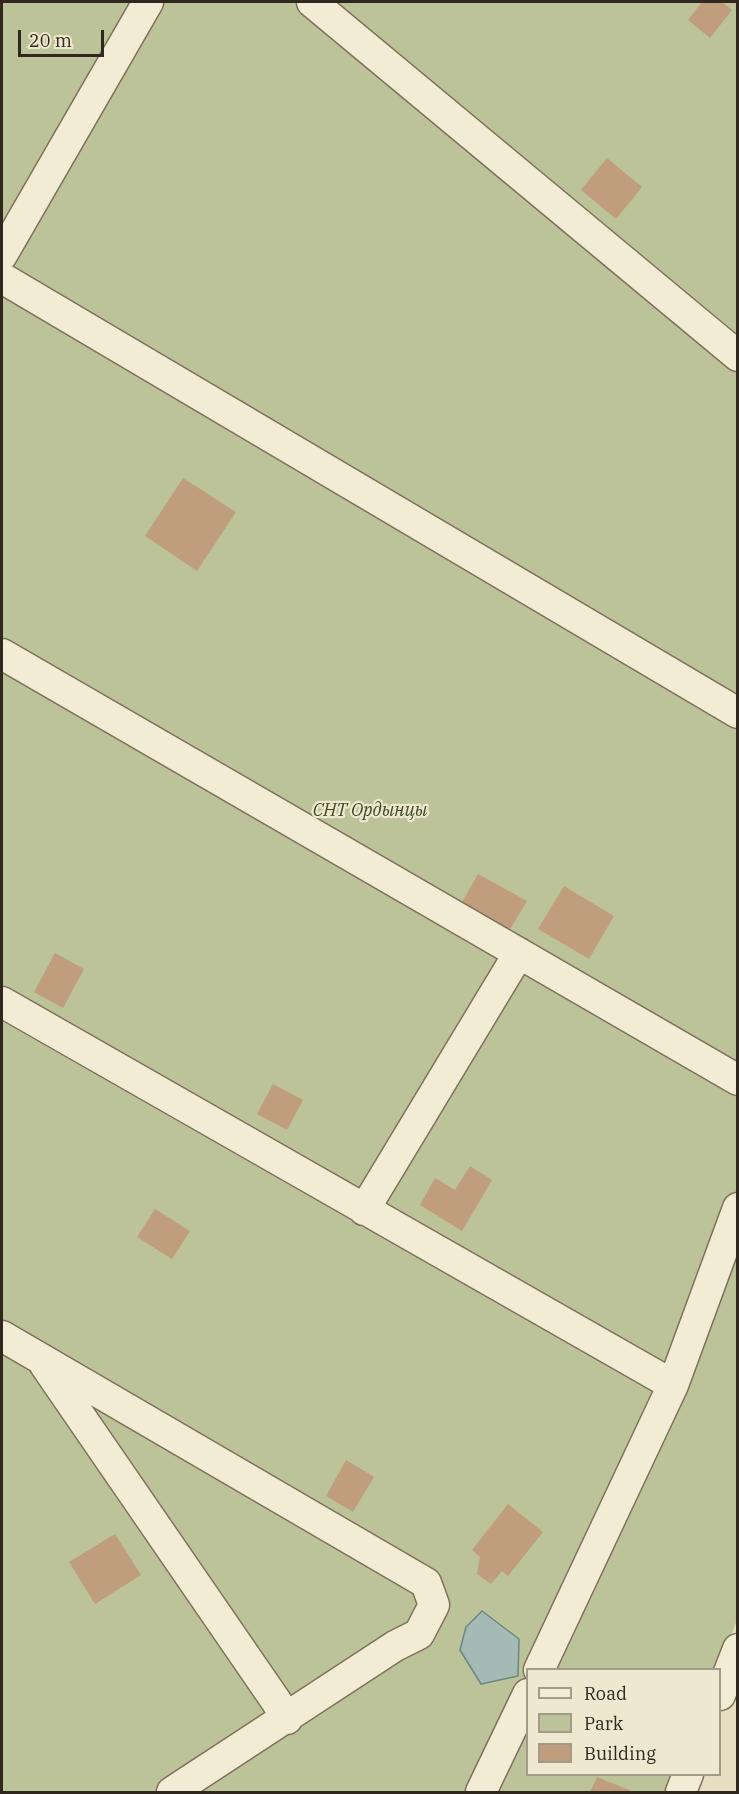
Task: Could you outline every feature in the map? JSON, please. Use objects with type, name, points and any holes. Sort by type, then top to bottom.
[{"type":"street","points":[[2,255],[148,2]]},
{"type":"street","points":[[312,2],[738,356]]},
{"type":"street","points":[[2,278],[738,713]]},
{"type":"street","points":[[2,654],[738,1080]]},
{"type":"street","points":[[364,1210],[519,953]]},
{"type":"street","points":[[2,1002],[673,1385]]},
{"type":"street","points":[[540,1668],[673,1385],[738,1208]]},
{"type":"street","points":[[2,1336],[426,1583],[434,1605],[419,1634],[395,1646],[172,1792]]},
{"type":"street","points":[[41,1359],[270,1692],[286,1719]]},
{"type":"street","points":[[721,1692],[738,1649]]},
{"type":"street","points":[[481,1792],[526,1698]]},
{"type":"street","points":[[681,1792],[687,1776]]},
{"type":"green space","name":"СНТ Ордынцы","points":[[2,2],[737,2],[737,1620],[718,1668],[526,1668],[526,1776],[678,1776],[671,1792],[2,1792]]},
{"type":"water","points":[[482,1611],[519,1639],[518,1676],[481,1684],[460,1650],[466,1627]]},
{"type":"building","points":[[702,2],[722,2],[732,10],[710,38],[688,20]]},
{"type":"building","points":[[607,158],[642,187],[616,219],[581,190]]},
{"type":"building","points":[[183,478],[236,512],[197,571],[145,536]]},
{"type":"building","points":[[478,874],[527,901],[509,931],[461,904]]},
{"type":"building","points":[[564,886],[614,916],[589,959],[538,929]]},
{"type":"building","points":[[55,953],[84,969],[63,1008],[34,992]]},
{"type":"building","points":[[273,1084],[303,1100],[287,1130],[257,1114]]},
{"type":"building","points":[[470,1166],[492,1180],[462,1231],[420,1205],[435,1178],[455,1190]]},
{"type":"building","points":[[155,1209],[190,1231],[172,1259],[137,1237]]},
{"type":"building","points":[[346,1460],[374,1477],[353,1512],[326,1496]]},
{"type":"building","points":[[508,1504],[543,1532],[508,1576],[502,1571],[491,1584],[477,1574],[480,1557],[472,1550]]},
{"type":"building","points":[[115,1534],[141,1575],[95,1604],[69,1562]]},
{"type":"building","points":[[597,1777],[634,1792],[590,1792]]}]
